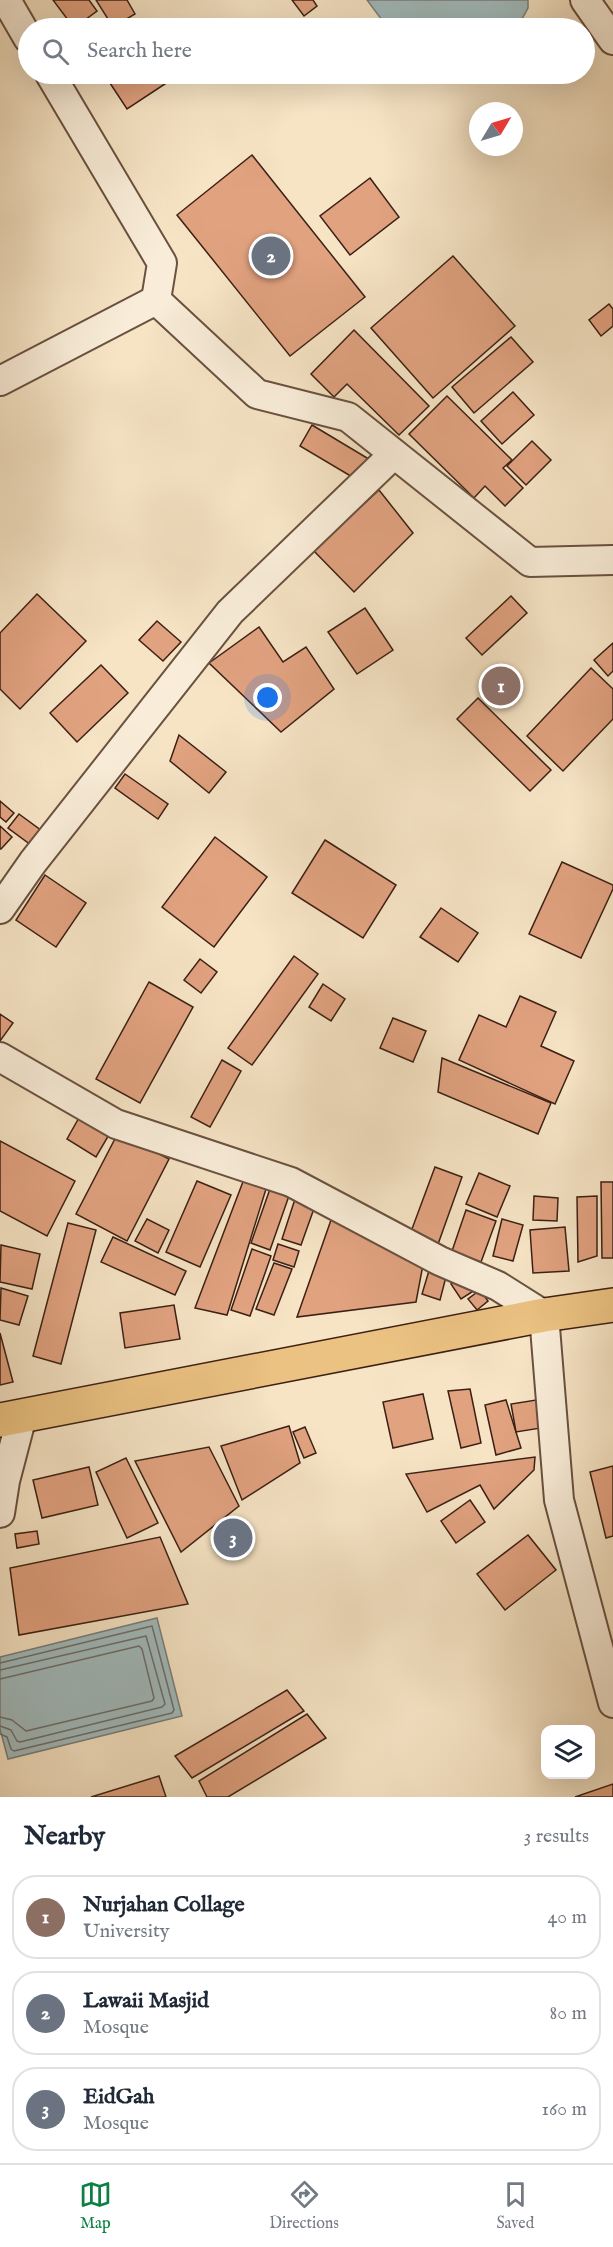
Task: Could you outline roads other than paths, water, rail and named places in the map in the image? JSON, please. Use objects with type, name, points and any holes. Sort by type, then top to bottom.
[{"type":"highway","points":[[11,1418],[544,1315],[613,1305]]},
{"type":"street","points":[[6,0],[18,21]]},
{"type":"street","points":[[585,0],[613,40]]},
{"type":"street","points":[[56,84],[162,263],[156,300]]},
{"type":"street","points":[[0,381],[156,300]]},
{"type":"street","points":[[156,300],[257,394],[348,417],[530,562],[613,560]]},
{"type":"street","points":[[0,909],[40,853],[231,612],[394,454]]},
{"type":"street","points":[[0,1057],[116,1124],[291,1182],[440,1261],[498,1286],[544,1315],[559,1500],[613,1703]]},
{"type":"street","points":[[0,1513],[11,1418]]},
{"type":"water","points":[[367,0],[528,0],[528,8],[522,18],[380,18]]},
{"type":"water","points":[[157,1618],[182,1716],[8,1759],[0,1729],[0,1657]]},
{"type":"place","name":"Lawaii Masjid","points":[[271,256]]},
{"type":"place","name":"Nurjahan Collage","points":[[501,686]]},
{"type":"place","name":"EidGah","points":[[233,1538]]}]
